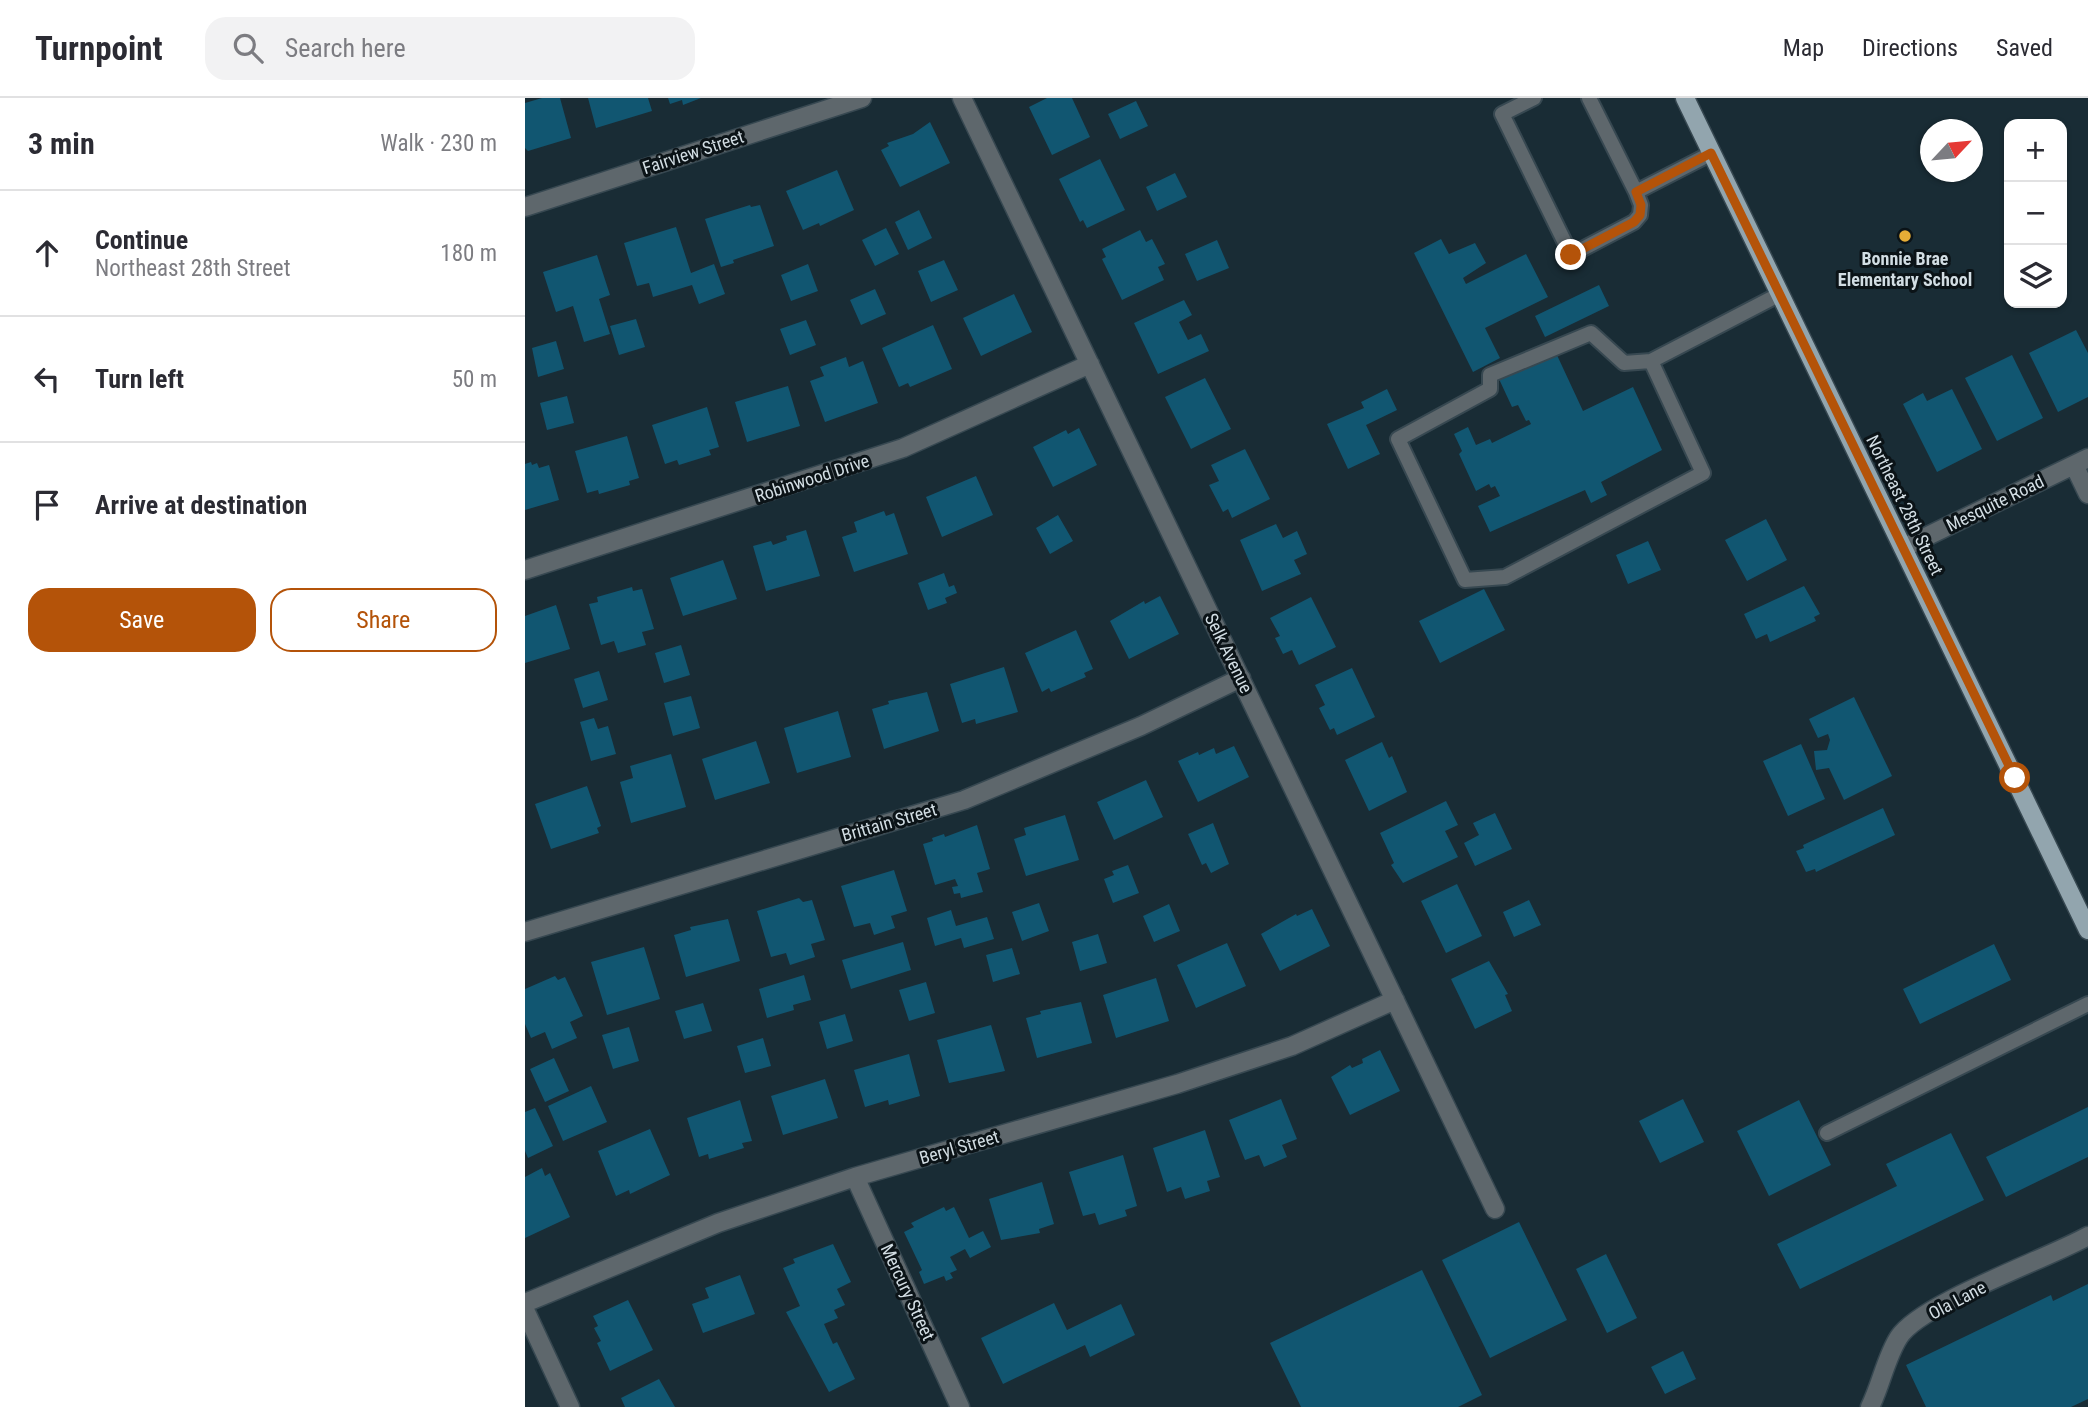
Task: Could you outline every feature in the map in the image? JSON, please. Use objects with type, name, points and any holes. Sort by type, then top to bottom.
[{"type":"main road","name":"Northeast 28th Street","points":[[1685,98],[2088,930]]},
{"type":"street","name":"Fairview Street","points":[[525,207],[862,98]]},
{"type":"street","name":"Selk Avenue","points":[[962,98],[1495,1209]]},
{"type":"street","name":"Robinwood Drive","points":[[525,570],[903,449],[1090,365]]},
{"type":"street","name":"Mesquite Road","points":[[1903,548],[2081,461]]},
{"type":"street","points":[[2081,461],[2088,494]]},
{"type":"street","name":"Brittain Street","points":[[525,932],[964,800],[1141,726],[1241,678]]},
{"type":"street","name":"Beryl Street","points":[[525,1303],[718,1223],[855,1177],[1177,1084],[1291,1046],[1395,1000]]},
{"type":"street","name":"Mercury Street","points":[[855,1177],[960,1407]]},
{"type":"street","name":"Ola Lane","points":[[1870,1407],[1899,1336],[1927,1315],[1966,1292],[2056,1254],[2088,1236]]},
{"type":"street","points":[[525,1310],[571,1407]]},
{"type":"lane","points":[[1534,98],[1502,114],[1571,255],[1634,222],[1640,215],[1641,205],[1636,192],[1590,98]]},
{"type":"lane","points":[[1636,192],[1711,153]]},
{"type":"lane","points":[[1651,362],[1703,473],[1505,577],[1465,580],[1398,439],[1490,389],[1490,375],[1591,333],[1624,363],[1651,362],[1780,294]]},
{"type":"lane","points":[[1827,1133],[2088,1004]]},
{"type":"building","points":[[542,98],[560,98],[571,138],[528,151],[525,148],[525,103]]},
{"type":"building","points":[[588,98],[648,98],[652,111],[596,128]]},
{"type":"building","points":[[668,98],[701,98],[683,105],[682,100],[670,104]]},
{"type":"building","points":[[1047,98],[1072,98],[1090,137],[1052,155],[1029,107]]},
{"type":"building","points":[[1136,101],[1148,126],[1120,139],[1108,114]]},
{"type":"building","points":[[930,122],[950,163],[900,187],[881,150],[889,146],[887,143],[913,134]]},
{"type":"building","points":[[1100,159],[1125,210],[1087,228],[1083,220],[1080,222],[1059,179]]},
{"type":"building","points":[[837,170],[854,210],[820,226],[819,223],[803,230],[786,191]]},
{"type":"building","points":[[1175,173],[1187,197],[1157,211],[1146,187]]},
{"type":"building","points":[[750,205],[760,205],[774,246],[721,267],[705,219]]},
{"type":"building","points":[[919,210],[932,238],[908,250],[895,222]]},
{"type":"building","points":[[676,227],[691,273],[714,264],[725,294],[699,304],[692,285],[653,297],[649,283],[637,286],[624,243]]},
{"type":"building","points":[[886,228],[899,254],[875,266],[862,240]]},
{"type":"building","points":[[1140,230],[1146,242],[1152,239],[1165,264],[1158,267],[1164,280],[1122,300],[1102,259],[1106,257],[1102,249]]},
{"type":"building","points":[[1441,239],[1449,254],[1475,243],[1486,263],[1463,278],[1466,284],[1526,254],[1548,297],[1485,328],[1500,358],[1473,372],[1414,253]]},
{"type":"building","points":[[1217,240],[1229,268],[1197,281],[1185,254]]},
{"type":"building","points":[[597,255],[610,295],[599,299],[610,334],[584,342],[573,306],[556,312],[543,272]]},
{"type":"building","points":[[944,260],[958,290],[931,302],[918,271]]},
{"type":"building","points":[[808,264],[818,291],[791,301],[781,275]]},
{"type":"building","points":[[1599,285],[1609,306],[1545,337],[1535,316]]},
{"type":"building","points":[[875,289],[886,314],[861,325],[850,300]]},
{"type":"building","points":[[1014,294],[1032,332],[981,356],[963,318]]},
{"type":"building","points":[[1184,300],[1192,315],[1179,322],[1188,340],[1201,334],[1209,351],[1158,374],[1134,323]]},
{"type":"building","points":[[636,319],[645,347],[619,355],[610,326]]},
{"type":"building","points":[[806,320],[816,345],[790,355],[780,329]]},
{"type":"building","points":[[933,325],[952,369],[910,387],[908,383],[899,387],[882,348]]},
{"type":"building","points":[[2076,330],[2088,353],[2088,397],[2058,412],[2029,353]]},
{"type":"building","points":[[556,341],[564,369],[538,377],[532,348]]},
{"type":"building","points":[[1556,353],[1583,411],[1633,387],[1662,450],[1601,482],[1607,495],[1591,503],[1585,490],[1490,532],[1478,506],[1500,496],[1495,486],[1491,488],[1489,484],[1476,491],[1459,454],[1462,451],[1454,434],[1468,427],[1476,445],[1490,439],[1492,443],[1531,424],[1529,420],[1526,421],[1518,405],[1512,407],[1499,379]]},
{"type":"building","points":[[2012,355],[2043,418],[1997,441],[1965,378]]},
{"type":"building","points":[[846,357],[849,367],[863,361],[878,403],[825,422],[810,381],[824,376],[820,367]]},
{"type":"building","points":[[1205,378],[1231,429],[1191,449],[1165,397]]},
{"type":"building","points":[[788,386],[800,426],[747,442],[735,402]]},
{"type":"building","points":[[1387,389],[1397,410],[1366,425],[1380,454],[1348,469],[1327,424],[1364,408],[1361,402]]},
{"type":"building","points":[[1952,389],[1982,449],[1937,472],[1903,404],[1923,393],[1927,401]]},
{"type":"building","points":[[567,396],[574,423],[547,430],[540,403]]},
{"type":"building","points":[[707,407],[719,447],[709,450],[711,455],[679,465],[677,460],[665,464],[652,425]]},
{"type":"building","points":[[1079,428],[1097,465],[1053,487],[1033,447],[1066,430],[1068,434]]},
{"type":"building","points":[[627,436],[639,478],[629,481],[630,485],[599,494],[598,490],[587,493],[575,451]]},
{"type":"building","points":[[1245,449],[1270,499],[1232,518],[1228,509],[1223,512],[1209,485],[1219,481],[1211,465]]},
{"type":"building","points":[[531,462],[532,465],[537,463],[539,468],[549,465],[559,500],[525,510],[525,464]]},
{"type":"building","points":[[976,476],[993,515],[942,537],[926,497]]},
{"type":"building","points":[[884,511],[886,516],[894,513],[908,554],[854,572],[842,537],[857,532],[854,522]]},
{"type":"building","points":[[1058,515],[1073,541],[1050,554],[1036,528]]},
{"type":"building","points":[[1766,519],[1787,560],[1747,581],[1725,540]]},
{"type":"building","points":[[1276,524],[1283,538],[1297,531],[1307,554],[1294,560],[1301,574],[1262,591],[1240,540]]},
{"type":"building","points":[[806,530],[820,576],[766,591],[753,546],[771,541],[773,545],[787,540],[786,536]]},
{"type":"building","points":[[1648,541],[1661,570],[1628,584],[1616,555]]},
{"type":"building","points":[[723,560],[737,599],[683,616],[670,578]]},
{"type":"building","points":[[944,573],[949,587],[954,585],[957,593],[945,598],[947,603],[928,610],[918,583]]},
{"type":"building","points":[[1804,586],[1820,614],[1814,617],[1816,621],[1770,642],[1767,634],[1756,639],[1744,614]]},
{"type":"building","points":[[632,587],[633,591],[642,589],[654,629],[642,632],[646,645],[618,653],[614,641],[601,645],[589,604],[598,602],[597,597]]},
{"type":"building","points":[[1484,589],[1505,630],[1440,663],[1419,621]]},
{"type":"building","points":[[1160,596],[1179,634],[1129,659],[1110,621],[1144,601],[1145,604]]},
{"type":"building","points":[[1311,597],[1336,647],[1299,665],[1292,650],[1283,654],[1275,638],[1280,636],[1270,618]]},
{"type":"building","points":[[556,605],[570,649],[525,663],[525,616]]},
{"type":"building","points":[[1076,630],[1093,669],[1084,673],[1086,677],[1051,692],[1049,688],[1042,692],[1025,653]]},
{"type":"building","points":[[681,645],[690,675],[664,683],[655,653]]},
{"type":"building","points":[[1004,667],[1018,712],[976,724],[975,719],[962,723],[950,684]]},
{"type":"building","points":[[1352,668],[1375,717],[1337,735],[1334,728],[1330,730],[1319,708],[1325,705],[1315,685]]},
{"type":"building","points":[[599,671],[608,700],[583,708],[574,679]]},
{"type":"building","points":[[927,692],[939,731],[884,749],[872,709],[889,704],[888,701]]},
{"type":"building","points":[[691,696],[700,728],[673,736],[664,703]]},
{"type":"building","points":[[1854,697],[1892,776],[1844,800],[1829,768],[1816,770],[1814,751],[1827,750],[1830,740],[1828,734],[1818,738],[1809,719]]},
{"type":"building","points":[[838,711],[851,757],[797,773],[784,728]]},
{"type":"building","points":[[594,718],[598,729],[608,726],[616,754],[591,761],[580,722]]},
{"type":"building","points":[[756,741],[770,783],[715,800],[702,759]]},
{"type":"building","points":[[1382,742],[1389,758],[1392,756],[1407,792],[1369,811],[1345,760]]},
{"type":"building","points":[[1801,744],[1825,799],[1788,816],[1763,761]]},
{"type":"building","points":[[1234,746],[1249,777],[1198,802],[1178,761],[1198,752],[1199,755],[1214,748],[1216,754]]},
{"type":"building","points":[[671,754],[686,807],[631,823],[620,782],[633,778],[630,766]]},
{"type":"building","points":[[1146,780],[1163,817],[1114,840],[1097,802]]},
{"type":"building","points":[[587,786],[601,826],[597,828],[599,833],[551,849],[535,804]]},
{"type":"building","points":[[1446,801],[1458,825],[1445,831],[1458,857],[1403,883],[1391,865],[1394,863],[1380,833]]},
{"type":"building","points":[[1883,808],[1895,835],[1816,872],[1815,869],[1806,872],[1796,851],[1804,848],[1803,845]]},
{"type":"building","points":[[1495,813],[1512,849],[1475,866],[1464,843],[1479,835],[1473,823]]},
{"type":"building","points":[[1065,815],[1079,860],[1026,876],[1014,839],[1026,835],[1024,828]]},
{"type":"building","points":[[1213,823],[1229,864],[1211,873],[1206,863],[1202,865],[1188,834]]},
{"type":"building","points":[[977,825],[990,869],[977,873],[983,892],[961,898],[960,893],[954,894],[952,887],[958,886],[955,879],[935,885],[923,844],[933,841],[932,838],[944,834],[945,837]]},
{"type":"building","points":[[1128,865],[1139,893],[1113,903],[1104,879],[1114,875],[1112,871]]},
{"type":"building","points":[[894,870],[907,911],[891,916],[895,928],[874,935],[870,923],[854,927],[841,886]]},
{"type":"building","points":[[1457,884],[1482,936],[1446,953],[1421,901]]},
{"type":"building","points":[[799,898],[803,902],[812,900],[825,940],[811,944],[815,957],[790,965],[786,953],[771,957],[757,911]]},
{"type":"building","points":[[1529,900],[1541,925],[1514,937],[1503,912]]},
{"type":"building","points":[[1039,903],[1049,931],[1022,941],[1012,912]]},
{"type":"building","points":[[1169,904],[1180,931],[1154,942],[1143,916]]},
{"type":"building","points":[[1312,909],[1330,946],[1280,971],[1261,934],[1296,914],[1297,916]]},
{"type":"building","points":[[951,910],[956,926],[987,917],[994,939],[964,948],[961,938],[935,946],[927,918]]},
{"type":"building","points":[[728,919],[740,961],[686,977],[674,935],[691,930],[690,927]]},
{"type":"building","points":[[1098,934],[1107,963],[1080,971],[1072,942]]},
{"type":"building","points":[[903,942],[911,970],[851,989],[842,960]]},
{"type":"building","points":[[1227,943],[1246,986],[1196,1008],[1177,965]]},
{"type":"building","points":[[1994,944],[2011,980],[1920,1024],[1903,989]]},
{"type":"building","points":[[644,947],[660,999],[607,1015],[591,962]]},
{"type":"building","points":[[1012,948],[1020,974],[993,982],[986,955]]},
{"type":"building","points":[[1489,961],[1508,994],[1505,995],[1512,1011],[1475,1029],[1451,979]]},
{"type":"building","points":[[804,975],[811,1000],[793,1005],[794,1010],[767,1018],[759,989]]},
{"type":"building","points":[[555,976],[558,980],[565,977],[583,1016],[570,1022],[577,1038],[552,1049],[545,1032],[531,1038],[525,1024],[525,989]]},
{"type":"building","points":[[1156,978],[1169,1021],[1116,1038],[1103,995]]},
{"type":"building","points":[[926,982],[935,1013],[909,1021],[899,990]]},
{"type":"building","points":[[1081,1002],[1092,1043],[1037,1058],[1026,1018],[1041,1014],[1040,1011]]},
{"type":"building","points":[[703,1003],[712,1031],[684,1039],[675,1011]]},
{"type":"building","points":[[845,1014],[853,1041],[827,1049],[819,1022]]},
{"type":"building","points":[[991,1025],[1005,1071],[949,1083],[937,1040]]},
{"type":"building","points":[[629,1027],[639,1061],[613,1069],[602,1035]]},
{"type":"building","points":[[763,1038],[771,1066],[745,1073],[737,1046]]},
{"type":"building","points":[[1380,1050],[1400,1091],[1350,1115],[1331,1077],[1350,1065],[1352,1068],[1363,1063],[1362,1059]]},
{"type":"building","points":[[909,1054],[920,1096],[889,1105],[888,1100],[865,1107],[854,1070]]},
{"type":"building","points":[[554,1058],[569,1091],[545,1102],[530,1069]]},
{"type":"building","points":[[825,1079],[838,1118],[783,1135],[771,1096]]},
{"type":"building","points":[[591,1086],[607,1122],[563,1141],[548,1106]]},
{"type":"building","points":[[1281,1099],[1297,1139],[1282,1145],[1287,1157],[1264,1167],[1259,1155],[1245,1160],[1229,1120]]},
{"type":"building","points":[[1683,1099],[1704,1142],[1660,1163],[1639,1121]]},
{"type":"building","points":[[740,1100],[752,1141],[742,1143],[744,1148],[709,1159],[708,1154],[699,1157],[687,1118]]},
{"type":"building","points":[[1799,1100],[1831,1165],[1769,1196],[1737,1131]]},
{"type":"building","points":[[2088,1107],[2088,1157],[2006,1197],[1986,1157]]},
{"type":"building","points":[[535,1108],[553,1146],[528,1158],[525,1151],[525,1112]]},
{"type":"building","points":[[650,1129],[670,1175],[630,1194],[629,1190],[616,1196],[598,1151]]},
{"type":"building","points":[[1205,1130],[1220,1177],[1207,1181],[1210,1191],[1185,1199],[1181,1187],[1167,1192],[1153,1148]]},
{"type":"building","points":[[1951,1133],[1984,1200],[1800,1289],[1777,1244],[1897,1186],[1886,1164]]},
{"type":"building","points":[[1123,1155],[1137,1206],[1125,1210],[1127,1216],[1099,1225],[1095,1213],[1083,1216],[1069,1172]]},
{"type":"building","points":[[542,1168],[545,1176],[550,1173],[570,1217],[525,1238],[525,1177]]},
{"type":"building","points":[[1042,1182],[1054,1224],[1039,1229],[1040,1233],[1001,1240],[989,1199]]},
{"type":"building","points":[[944,1207],[946,1211],[954,1207],[969,1238],[983,1231],[991,1247],[970,1258],[965,1249],[950,1257],[957,1270],[950,1273],[953,1278],[946,1281],[944,1276],[924,1284],[919,1272],[922,1270],[904,1232],[914,1227],[911,1223]]},
{"type":"building","points":[[1519,1222],[1567,1320],[1490,1358],[1442,1260]]},
{"type":"building","points":[[833,1244],[851,1282],[837,1289],[845,1305],[834,1310],[838,1318],[824,1324],[833,1344],[837,1342],[855,1379],[829,1392],[786,1312],[800,1306],[783,1268],[795,1263],[793,1259]]},
{"type":"building","points":[[1606,1254],[1637,1318],[1607,1333],[1576,1269]]},
{"type":"building","points":[[1422,1270],[1482,1395],[1458,1407],[1301,1407],[1270,1343]]},
{"type":"building","points":[[740,1275],[755,1314],[703,1333],[692,1304],[709,1298],[705,1288]]},
{"type":"building","points":[[2088,1284],[2088,1399],[2071,1407],[1926,1407],[1906,1365],[2051,1295],[2053,1301]]},
{"type":"building","points":[[628,1300],[653,1350],[610,1371],[597,1343],[601,1341],[594,1328],[598,1326],[593,1316]]},
{"type":"building","points":[[1054,1303],[1067,1330],[1121,1304],[1135,1335],[1090,1357],[1085,1345],[1003,1384],[981,1338]]},
{"type":"building","points":[[1683,1351],[1696,1379],[1665,1394],[1651,1367]]},
{"type":"building","points":[[659,1379],[675,1407],[625,1407],[621,1398]]},
{"type":"place","name":"Bonnie Brae Elementary School","points":[[1905,236]]},
{"type":"route","points":[[1571,255],[1634,222],[1640,215],[1641,205],[1636,192],[1711,153],[2015,778]]}]
